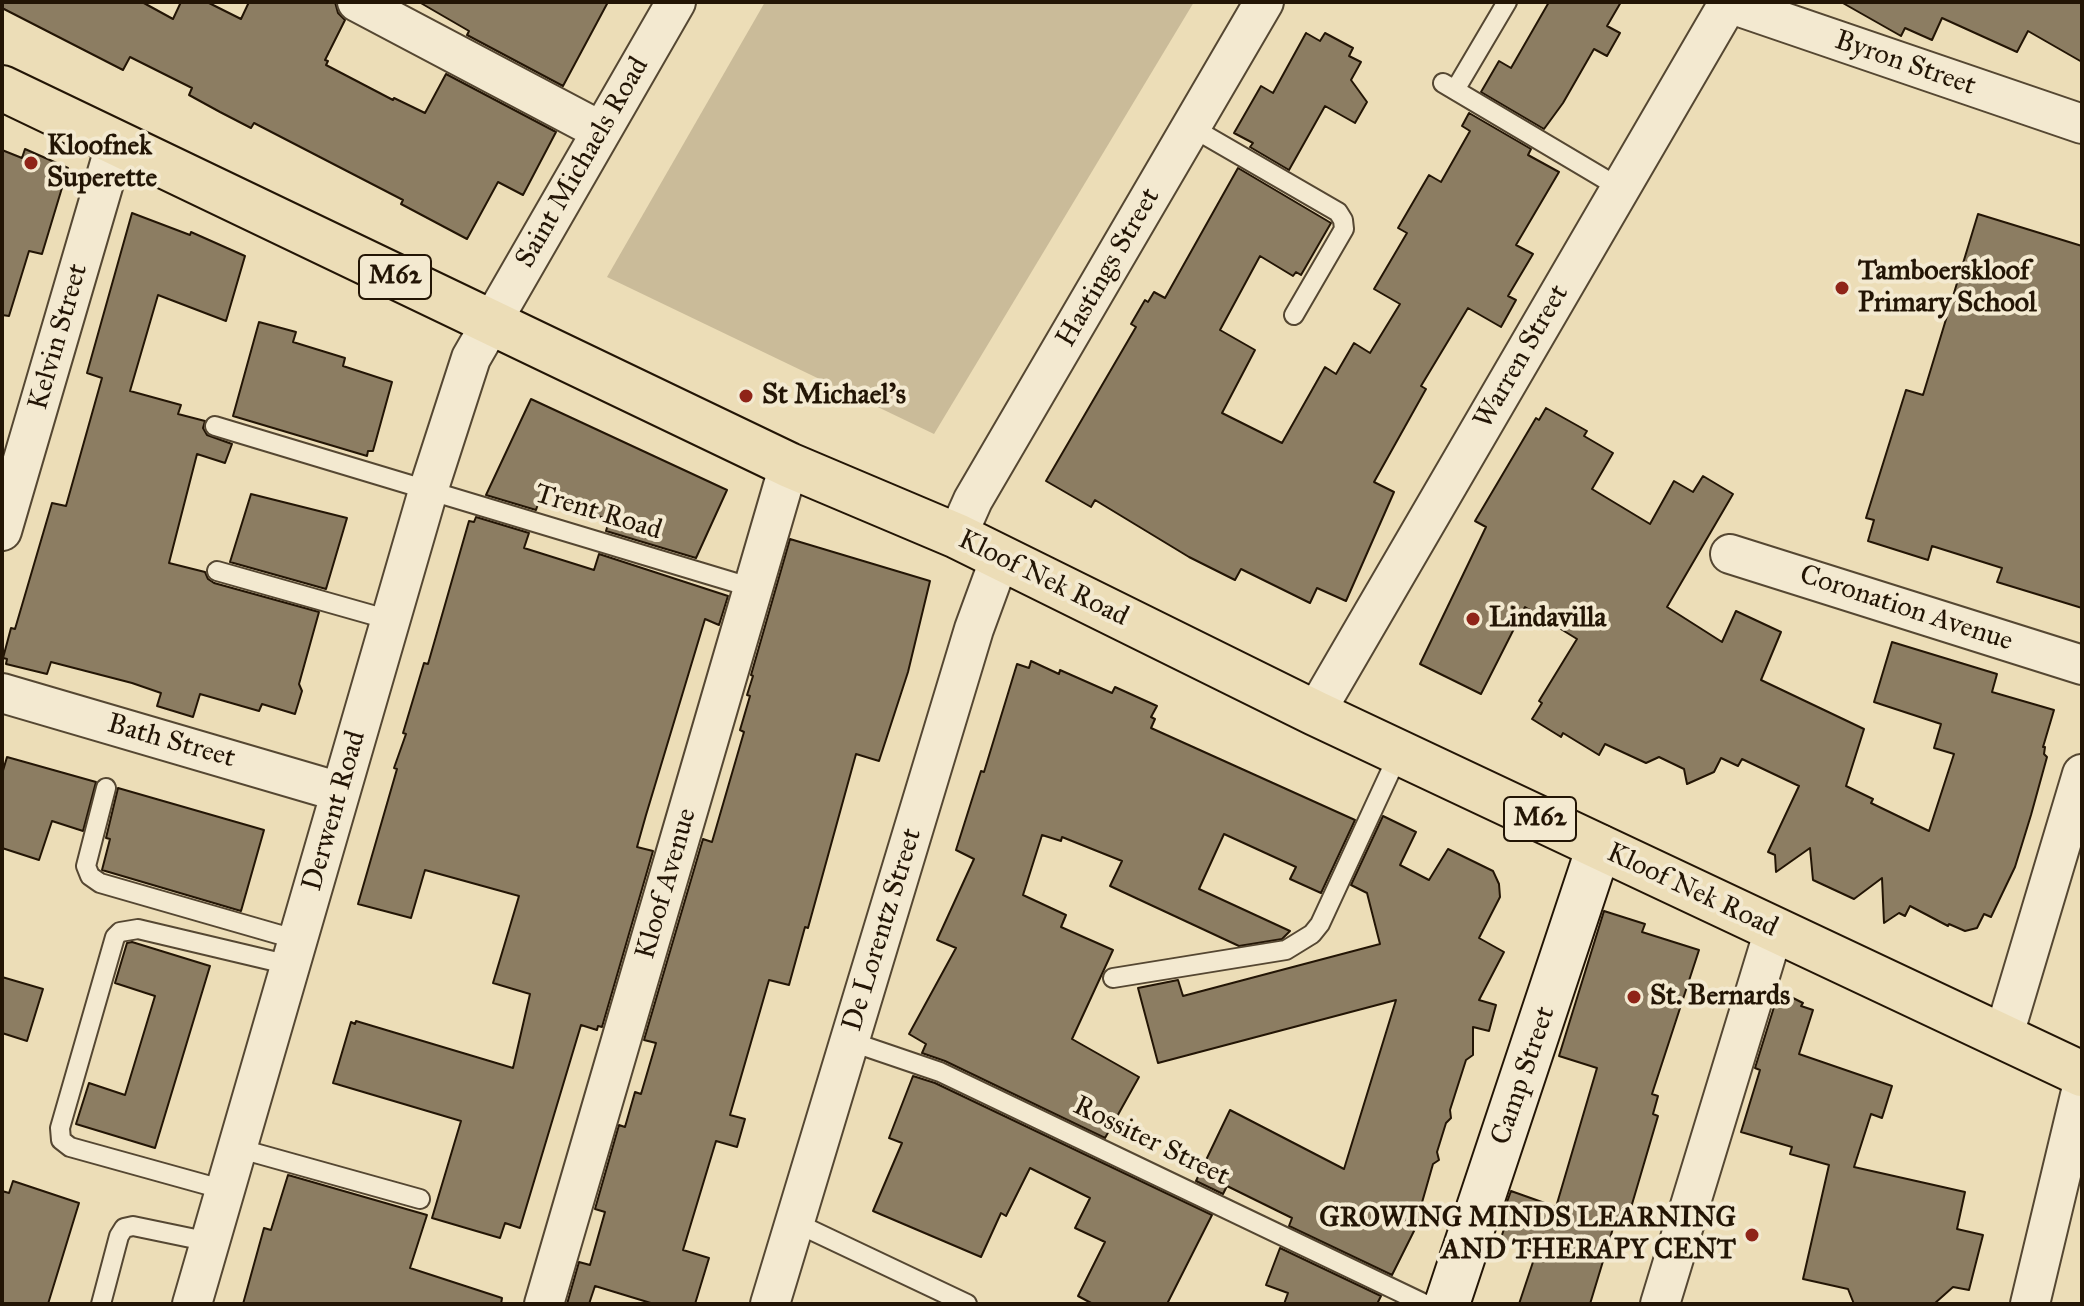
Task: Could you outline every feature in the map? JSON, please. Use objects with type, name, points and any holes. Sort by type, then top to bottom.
[{"type":"main road","name":"Kloof Nek Road","points":[[2,88],[789,465],[957,536],[1315,713],[2082,1074]]},
{"type":"street","points":[[357,2],[601,131]]},
{"type":"street","name":"Hastings Street","points":[[957,536],[973,500],[1264,2]]},
{"type":"street","name":"Byron Street","points":[[1729,3],[2082,124]]},
{"type":"street","name":"Warren Street","points":[[1315,713],[1729,3]]},
{"type":"street","name":"Saint Michaels Road","points":[[489,323],[601,131],[665,6]]},
{"type":"street","name":"Kelvin Street","points":[[2,531],[116,142]]},
{"type":"street","name":"Derwent Road","points":[[192,1304],[428,491],[471,358],[489,323]]},
{"type":"street","name":"Kloof Avenue","points":[[544,1304],[789,465]]},
{"type":"street","name":"Coronation Avenue","points":[[1730,554],[2082,665]]},
{"type":"street","name":"De Lorentz Street","points":[[770,1304],[974,629],[1000,558]]},
{"type":"street","name":"Bath Street","points":[[2,693],[340,792]]},
{"type":"street","points":[[2003,1038],[2082,774]]},
{"type":"street","name":"Camp Street","points":[[1447,1304],[1599,847]]},
{"type":"street","points":[[1660,1304],[1774,930]]},
{"type":"street","points":[[2030,1304],[2082,1087]]},
{"type":"lane","points":[[1507,2],[1449,86],[1620,188]]},
{"type":"lane","points":[[1191,127],[1338,212],[1343,220],[1344,229],[1294,315]]},
{"type":"lane","name":"Trent Road","points":[[215,426],[753,588]]},
{"type":"lane","points":[[217,571],[390,620]]},
{"type":"lane","points":[[1113,978],[1286,950],[1312,934],[1320,924],[1399,753]]},
{"type":"lane","points":[[106,788],[86,866],[90,876],[100,883],[294,952]]},
{"type":"lane","points":[[225,1190],[65,1145],[61,1140],[60,1128],[72,1084],[115,937],[120,932],[138,929],[294,952]]},
{"type":"lane","name":"Rossiter Street","points":[[849,1041],[940,1072],[1425,1304]]},
{"type":"lane","points":[[237,1148],[420,1199]]},
{"type":"lane","points":[[794,1222],[967,1304]]},
{"type":"lane","points":[[101,1304],[119,1236],[124,1228],[133,1226],[210,1242]]},
{"type":"shaded area","points":[[765,2],[1194,2],[934,434],[607,277]]},
{"type":"building","points":[[2,2],[142,2],[173,19],[181,2],[207,2],[241,19],[249,2],[335,2],[338,13],[345,20],[325,60],[328,61],[326,65],[425,113],[446,74],[556,132],[523,195],[498,182],[467,239],[401,204],[403,200],[254,123],[251,128],[189,95],[192,88],[130,57],[123,70],[2,8]]},
{"type":"building","points":[[419,2],[608,2],[563,86],[467,35],[469,31]]},
{"type":"building","points":[[1549,2],[1621,2],[1607,26],[1620,33],[1607,56],[1594,49],[1544,129],[1481,92],[1499,61],[1511,68]]},
{"type":"building","points":[[1841,2],[2082,2],[2082,62],[2028,31],[2017,52],[1942,18],[1932,40],[1905,28],[1901,36]]},
{"type":"building","points":[[1306,33],[1320,41],[1325,33],[1353,48],[1349,56],[1361,62],[1351,80],[1367,102],[1355,123],[1325,106],[1289,170],[1250,147],[1253,143],[1234,133],[1261,86],[1273,93]]},
{"type":"building","points":[[1469,113],[1531,149],[1528,155],[1559,172],[1516,245],[1533,254],[1508,296],[1516,300],[1501,327],[1468,308],[1421,386],[1426,389],[1374,482],[1394,492],[1346,601],[1317,588],[1310,603],[1241,569],[1235,580],[1189,557],[1095,500],[1091,507],[1046,481],[1136,327],[1131,324],[1145,300],[1148,302],[1154,292],[1165,298],[1238,168],[1331,223],[1301,275],[1296,272],[1293,276],[1260,256],[1220,330],[1255,350],[1222,413],[1282,443],[1325,367],[1336,374],[1354,343],[1370,353],[1400,304],[1374,289],[1407,233],[1398,228],[1429,175],[1441,182],[1470,131],[1462,126]]},
{"type":"building","points":[[25,149],[68,168],[42,254],[29,251],[9,316],[2,315],[2,150],[22,158]]},
{"type":"building","points":[[132,213],[190,235],[191,232],[245,256],[226,321],[158,295],[130,391],[181,405],[178,414],[205,421],[203,428],[207,435],[232,444],[225,463],[197,454],[169,563],[205,572],[214,583],[319,612],[299,684],[302,691],[295,714],[262,704],[259,711],[200,694],[193,717],[157,706],[161,693],[132,683],[51,662],[47,674],[6,664],[7,659],[3,658],[11,628],[15,629],[52,503],[66,506],[102,378],[87,373]]},
{"type":"building","points":[[1978,214],[2082,246],[2082,608],[1997,582],[2002,568],[1932,546],[1928,560],[1868,541],[1874,520],[1866,518],[1906,390],[1923,395]]},
{"type":"building","points":[[259,322],[296,332],[293,342],[345,358],[343,366],[392,382],[373,451],[368,451],[367,456],[233,416]]},
{"type":"building","points":[[531,399],[727,490],[696,558],[606,531],[609,521],[543,489],[536,510],[486,495]]},
{"type":"building","points":[[1546,408],[1587,431],[1584,436],[1613,453],[1592,489],[1650,524],[1674,481],[1693,492],[1703,476],[1733,494],[1667,607],[1722,642],[1736,611],[1781,632],[1761,680],[1864,729],[1846,786],[1873,799],[1871,803],[1929,831],[1954,754],[1934,748],[1941,724],[1874,702],[1892,642],[1997,674],[1992,692],[2054,710],[2043,747],[2047,757],[2031,815],[2015,867],[1991,917],[1984,914],[1977,928],[1965,931],[1948,926],[1910,906],[1905,916],[1899,913],[1884,923],[1882,878],[1854,899],[1813,880],[1810,848],[1776,872],[1775,855],[1768,852],[1799,786],[1742,759],[1738,766],[1721,758],[1714,772],[1687,784],[1684,769],[1659,757],[1646,763],[1605,744],[1599,755],[1532,719],[1542,703],[1539,701],[1577,639],[1525,607],[1481,694],[1420,664],[1486,527],[1475,521],[1536,418],[1539,420]]},
{"type":"building","points":[[251,494],[347,518],[326,589],[230,562]]},
{"type":"building","points":[[476,517],[529,533],[524,548],[594,570],[599,554],[728,596],[719,625],[705,619],[646,815],[637,847],[653,851],[602,1027],[598,1026],[597,1030],[581,1025],[520,1228],[505,1223],[500,1238],[432,1218],[461,1121],[333,1083],[351,1022],[355,1024],[356,1021],[513,1068],[530,994],[493,983],[519,896],[425,870],[411,918],[358,904],[424,663],[428,664],[469,521],[474,522]]},
{"type":"building","points":[[790,539],[930,581],[908,672],[879,761],[856,754],[789,985],[769,980],[730,1115],[745,1119],[737,1147],[716,1141],[683,1250],[709,1258],[695,1304],[654,1304],[595,1286],[589,1304],[567,1304],[579,1262],[590,1265],[605,1212],[595,1209],[619,1125],[625,1127],[635,1092],[641,1094],[656,1043],[644,1040],[703,839],[712,842],[744,732],[740,730],[750,696],[747,695],[751,675]]},
{"type":"building","points":[[1031,661],[1112,693],[1115,687],[1157,706],[1151,717],[1155,719],[1151,728],[1355,820],[1321,893],[1290,879],[1296,867],[1224,834],[1199,889],[1290,931],[1282,939],[1239,946],[1110,886],[1122,861],[1062,837],[1061,841],[1042,835],[1023,895],[1066,915],[1061,927],[1113,950],[1072,1039],[1139,1077],[1105,1138],[945,1061],[922,1053],[926,1044],[909,1034],[956,948],[937,940],[974,859],[956,850],[1017,664],[1029,668]]},
{"type":"building","points":[[7,757],[96,782],[83,831],[52,821],[39,860],[2,848],[2,774]]},
{"type":"building","points":[[118,788],[264,830],[241,911],[102,870]]},
{"type":"building","points":[[1383,816],[1416,832],[1400,865],[1429,880],[1448,849],[1493,871],[1499,884],[1500,897],[1479,938],[1504,952],[1479,1000],[1496,1005],[1489,1031],[1473,1027],[1473,1055],[1466,1060],[1450,1110],[1451,1118],[1446,1123],[1437,1152],[1439,1160],[1433,1164],[1421,1206],[1425,1209],[1392,1275],[1289,1226],[1292,1218],[1227,1186],[1223,1194],[1196,1181],[1230,1110],[1344,1169],[1396,1000],[1158,1063],[1138,988],[1178,980],[1183,996],[1380,944],[1367,893],[1351,885]]},
{"type":"building","points":[[1604,911],[1645,924],[1642,932],[1699,950],[1652,1094],[1658,1096],[1653,1114],[1658,1116],[1625,1228],[1614,1225],[1590,1304],[1519,1304],[1536,1253],[1500,1241],[1506,1223],[1503,1213],[1511,1191],[1556,1207],[1597,1068],[1559,1056]]},
{"type":"building","points":[[127,943],[210,966],[155,1148],[76,1124],[89,1083],[125,1095],[155,996],[115,983]]},
{"type":"building","points":[[2,977],[43,989],[27,1041],[2,1033]]},
{"type":"building","points":[[1779,991],[1813,1010],[1799,1054],[1892,1086],[1882,1118],[1871,1114],[1854,1167],[1965,1192],[1957,1229],[1983,1235],[1969,1290],[1953,1287],[1934,1304],[1854,1304],[1848,1289],[1803,1279],[1829,1165],[1790,1154],[1792,1147],[1741,1132],[1760,1070],[1755,1068]]},
{"type":"building","points":[[913,1076],[935,1083],[1212,1215],[1167,1304],[1093,1304],[1078,1296],[1105,1242],[1075,1228],[1090,1198],[1030,1168],[1006,1216],[1001,1213],[981,1257],[873,1211],[902,1143],[889,1138]]},
{"type":"building","points":[[288,1175],[427,1215],[410,1268],[502,1298],[501,1304],[243,1304],[264,1228],[271,1230]]},
{"type":"building","points":[[13,1181],[79,1203],[48,1304],[2,1304],[2,1191],[9,1193]]},
{"type":"building","points":[[1280,1248],[1381,1296],[1377,1304],[1284,1304],[1288,1293],[1266,1285]]},
{"type":"place","name":"Kloofnek Superette","points":[[31,163]]},
{"type":"place","name":"Tamboerskloof Primary School","points":[[1842,288]]},
{"type":"place","name":"St Michael's","points":[[746,396]]},
{"type":"place","name":"Lindavilla","points":[[1473,619]]},
{"type":"place","name":"St. Bernards","points":[[1634,997]]},
{"type":"place","name":"GROWING MINDS LEARNING AND THERAPY CENT","points":[[1752,1235]]}]
